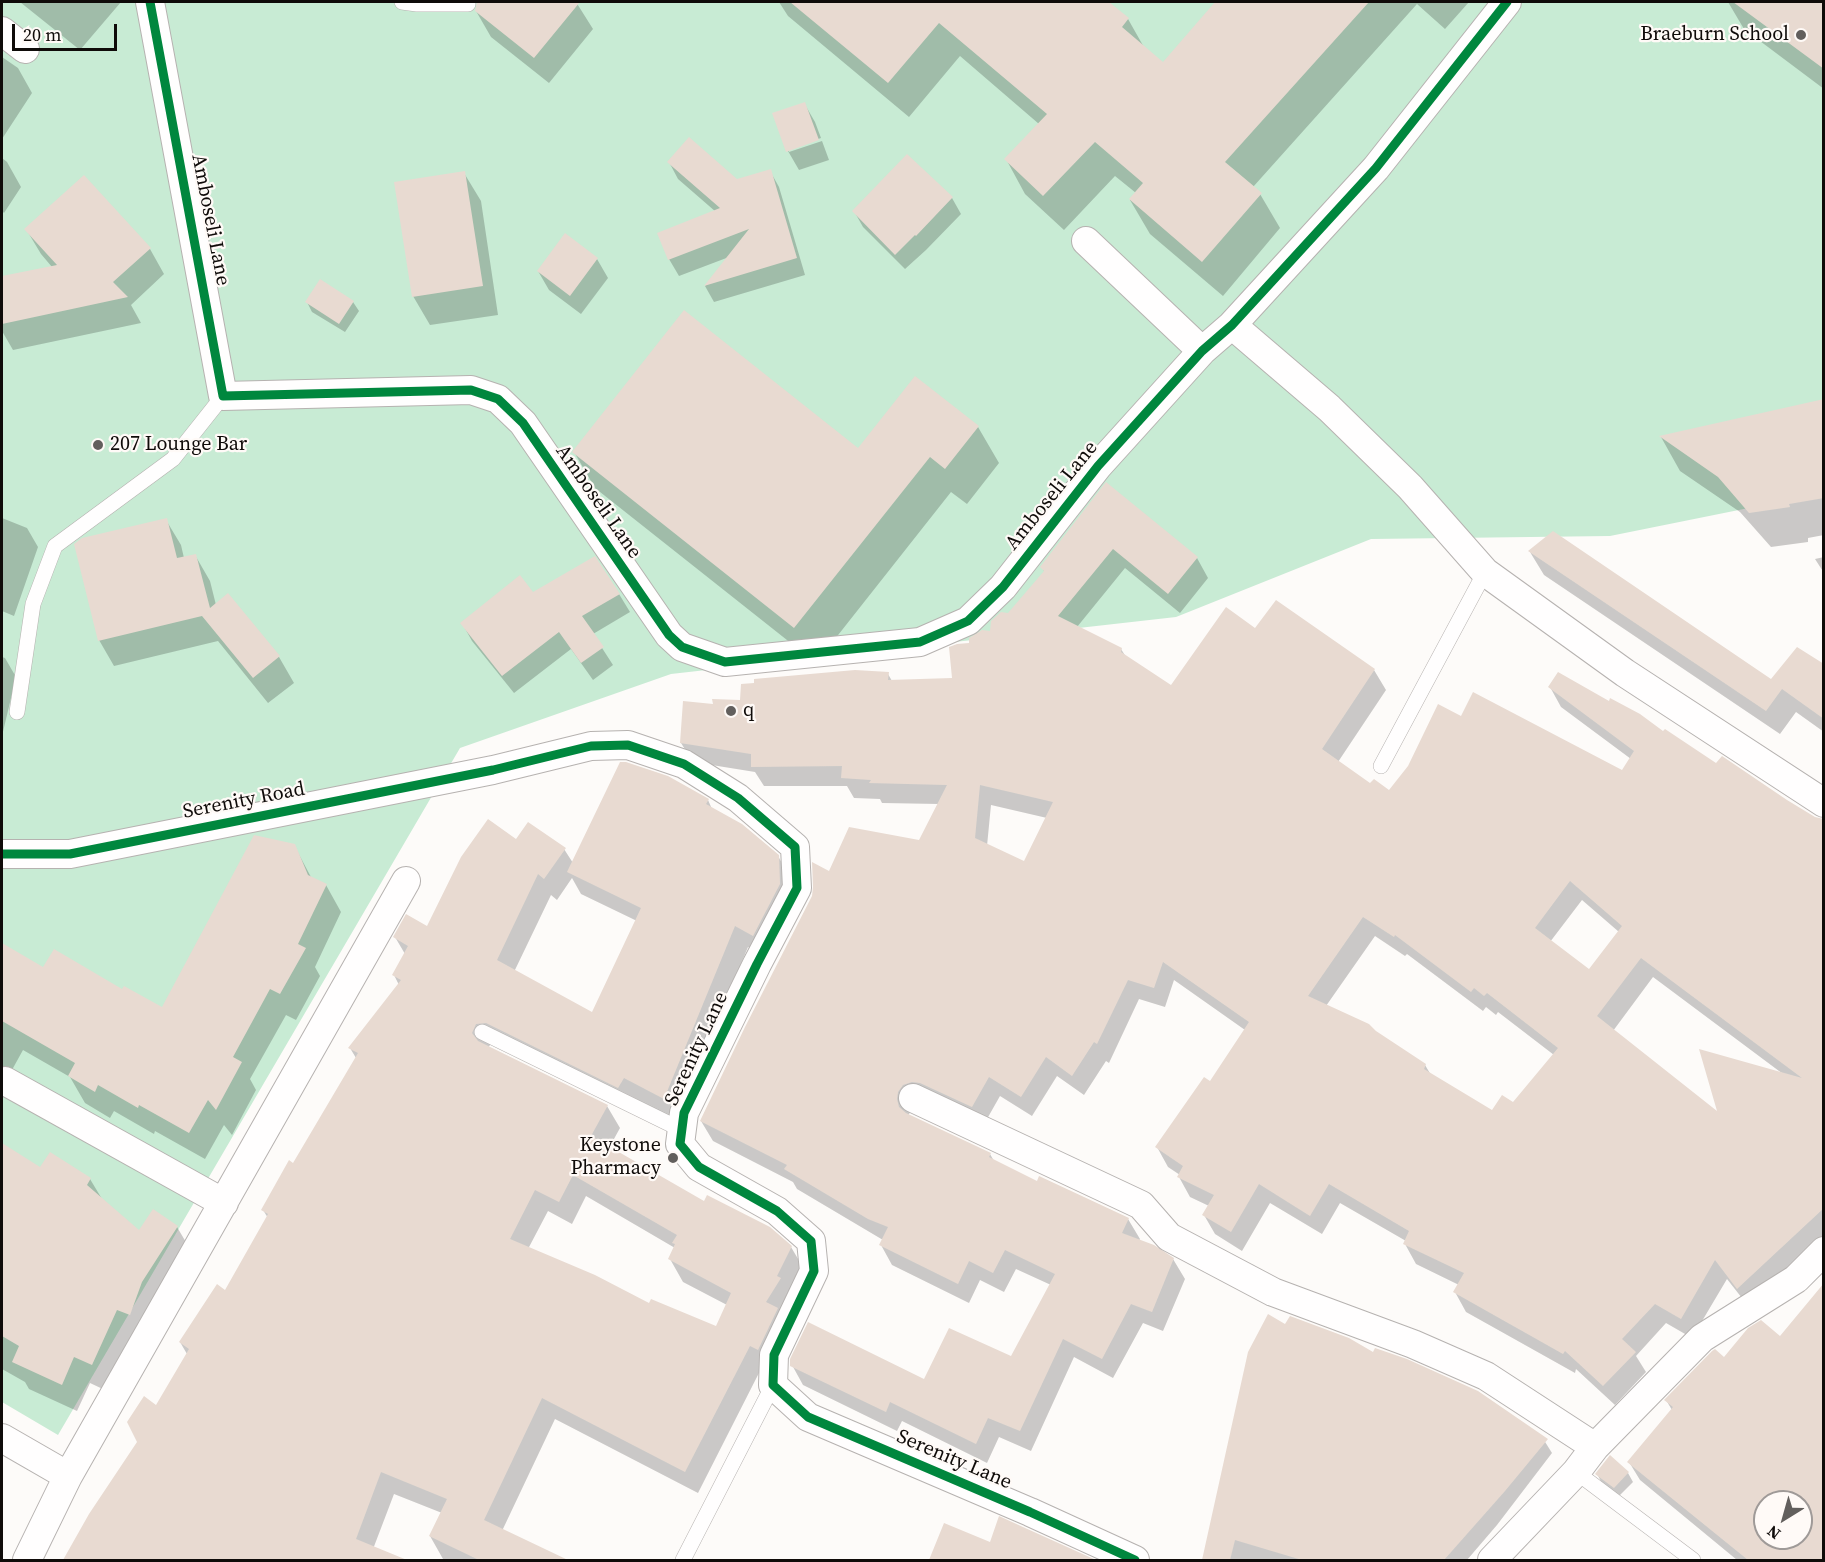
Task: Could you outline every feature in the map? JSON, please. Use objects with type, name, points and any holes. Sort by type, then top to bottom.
[{"type":"street","name":"Amboseli Lane","points":[[150,2],[223,396],[471,390],[498,399],[523,423],[669,635],[682,647],[725,662],[920,642],[968,621],[1003,587],[1098,466],[1202,351],[1232,325],[1376,168],[1507,2]]},
{"type":"street","points":[[2,31],[25,49]]},
{"type":"street","points":[[1086,241],[1202,351]]},
{"type":"street","points":[[1232,325],[1329,408],[1410,487],[1485,572],[1625,673],[1824,803]]},
{"type":"street","name":"Serenity Lane","points":[[493,770],[591,746],[628,745],[684,764],[738,798],[795,847],[797,888],[684,1113],[680,1144],[699,1167],[777,1211],[811,1240],[814,1271],[774,1355],[773,1385],[808,1417],[1136,1560]]},
{"type":"street","name":"Serenity Road","points":[[2,854],[70,854],[493,770]]},
{"type":"street","points":[[27,1560],[68,1476],[406,881]]},
{"type":"street","points":[[5,1081],[224,1203]]},
{"type":"street","points":[[913,1098],[1141,1205],[1169,1237],[1273,1292],[1413,1344],[1486,1376],[1595,1448]]},
{"type":"street","points":[[1492,1560],[1576,1472],[1595,1448],[1702,1338],[1796,1279],[1824,1251]]},
{"type":"street","points":[[2,1438],[68,1476]]},
{"type":"lane","points":[[402,2],[468,4]]},
{"type":"lane","points":[[16,712],[33,604],[55,546],[173,459],[223,396]]},
{"type":"lane","points":[[1381,766],[1485,572]]},
{"type":"lane","points":[[482,1032],[682,1130]]},
{"type":"lane","points":[[683,1560],[773,1385]]},
{"type":"lane","points":[[1576,1472],[1693,1560]]},
{"type":"green space","points":[[2,2],[1823,2],[1823,493],[1610,536],[1371,539],[1176,617],[671,674],[460,748],[58,1435],[2,1402]]},
{"type":"building","points":[[477,2],[580,2],[534,58],[475,11]]},
{"type":"building","points":[[790,2],[1109,2],[1129,18],[1122,27],[1163,62],[1215,2],[1369,2],[1225,162],[1262,193],[1202,262],[1129,199],[1143,183],[1095,142],[1043,196],[1004,159],[1047,114],[939,23],[888,83]]},
{"type":"building","name":"Braeburn School","points":[[1733,2],[1824,2],[1824,69]]},
{"type":"building","points":[[805,102],[819,140],[786,152],[772,113]]},
{"type":"building","points":[[689,137],[737,179],[771,169],[797,258],[704,286],[749,229],[668,260],[657,233],[720,208],[667,162]]},
{"type":"building","points":[[907,154],[953,197],[895,255],[852,211]]},
{"type":"building","points":[[465,171],[483,286],[412,297],[394,182]]},
{"type":"building","points":[[84,175],[151,248],[113,282],[128,297],[2,324],[2,276],[57,265],[24,229]]},
{"type":"building","points":[[565,233],[598,258],[570,296],[537,271]]},
{"type":"building","points":[[320,279],[354,301],[339,324],[305,302]]},
{"type":"building","points":[[684,310],[858,448],[915,376],[979,426],[945,469],[930,457],[794,628],[572,452]]},
{"type":"building","points":[[1824,399],[1824,498],[1789,504],[1790,507],[1749,513],[1718,477],[1659,436]]},
{"type":"building","points":[[1106,482],[1198,557],[1168,594],[1113,549],[1058,616],[1122,648],[1121,652],[1171,685],[1226,607],[1255,628],[1276,600],[1375,669],[1322,749],[1370,783],[1374,779],[1389,790],[1408,766],[1438,704],[1461,716],[1473,692],[1622,770],[1634,751],[1548,687],[1558,672],[1609,701],[1610,698],[1640,714],[1663,731],[1665,729],[1716,763],[1722,756],[1787,800],[1815,817],[1824,819],[1824,1208],[1737,1289],[1715,1260],[1681,1319],[1655,1304],[1622,1339],[1636,1352],[1603,1386],[1565,1351],[1563,1354],[1453,1292],[1464,1273],[1403,1244],[1409,1231],[1329,1184],[1310,1216],[1259,1184],[1231,1232],[1202,1215],[1214,1195],[1177,1177],[1183,1166],[1155,1147],[1204,1077],[1210,1081],[1249,1022],[1163,962],[1154,988],[1128,980],[1097,1044],[1094,1042],[1072,1076],[1046,1057],[1021,1097],[989,1077],[972,1107],[920,1083],[912,1082],[903,1085],[898,1092],[897,1099],[899,1107],[906,1113],[991,1153],[989,1157],[1037,1181],[1039,1176],[1129,1218],[1122,1233],[1154,1245],[1174,1258],[1152,1312],[1131,1304],[1102,1359],[1063,1339],[1020,1431],[988,1418],[976,1444],[890,1402],[886,1412],[790,1366],[790,1359],[808,1322],[924,1379],[949,1328],[1011,1356],[1055,1274],[1005,1250],[993,1273],[969,1261],[958,1284],[879,1245],[888,1227],[868,1219],[784,1169],[787,1165],[700,1121],[812,896],[812,862],[829,871],[849,827],[919,840],[947,785],[869,783],[871,780],[841,778],[842,766],[751,767],[751,754],[680,743],[683,701],[713,704],[712,699],[740,700],[741,684],[754,683],[754,679],[855,670],[889,672],[888,680],[952,678],[949,647],[969,643],[969,638],[982,630],[990,631],[991,621],[1001,612],[1008,613],[1044,571],[1040,567]],"holes":[[[980,785],[1053,802],[1024,861],[975,838]],[[1570,881],[1622,926],[1589,969],[1535,928]],[[1363,917],[1394,937],[1395,935],[1471,992],[1474,988],[1484,996],[1487,993],[1558,1048],[1513,1102],[1502,1095],[1492,1110],[1424,1069],[1426,1064],[1369,1024],[1308,996]],[[1641,958],[1802,1078],[1699,1049],[1717,1111],[1597,1016]]]},
{"type":"building","points":[[167,518],[177,558],[196,554],[210,608],[228,593],[280,656],[253,678],[202,616],[98,641],[74,544],[82,538]]},
{"type":"building","points":[[1553,531],[1771,679],[1797,647],[1824,664],[1824,719],[1782,689],[1766,711],[1528,551]]},
{"type":"building","points":[[595,556],[620,594],[582,616],[604,647],[581,663],[559,632],[502,676],[460,623],[520,575],[533,592]]},
{"type":"building","points":[[620,762],[668,776],[709,799],[706,804],[742,824],[779,855],[780,884],[753,936],[735,926],[664,1099],[624,1078],[618,1088],[486,1023],[476,1024],[472,1033],[478,1041],[608,1105],[591,1136],[704,1201],[707,1195],[770,1227],[792,1246],[777,1276],[781,1278],[766,1302],[778,1308],[758,1350],[750,1346],[685,1472],[542,1398],[484,1520],[568,1560],[479,1560],[429,1536],[447,1499],[381,1472],[356,1539],[407,1560],[63,1560],[89,1514],[137,1442],[127,1422],[144,1396],[156,1405],[189,1349],[179,1342],[217,1284],[225,1290],[268,1214],[261,1210],[289,1160],[293,1163],[358,1053],[348,1048],[401,980],[392,975],[408,946],[393,937],[406,914],[427,926],[461,857],[488,819],[516,839],[528,822],[566,848],[544,879],[538,874],[497,960],[592,1012],[641,908],[567,872]],"holes":[[[573,1175],[677,1235],[672,1243],[675,1244],[668,1259],[731,1293],[716,1326],[651,1299],[649,1303],[595,1275],[510,1239],[535,1190],[559,1202]]]},
{"type":"building","points":[[254,835],[295,844],[308,875],[327,884],[298,944],[306,948],[280,994],[270,989],[233,1057],[242,1062],[216,1110],[208,1100],[189,1133],[98,1085],[95,1092],[68,1076],[75,1063],[2,1021],[2,943],[43,967],[54,949],[122,989],[124,986],[162,1007]]},
{"type":"building","points":[[2,1143],[40,1167],[50,1152],[91,1178],[87,1185],[139,1230],[153,1209],[178,1226],[142,1282],[130,1315],[117,1310],[92,1365],[74,1357],[62,1385],[12,1362],[19,1346],[2,1336]]},
{"type":"building","points":[[1824,1283],[1824,1560],[1748,1560],[1627,1462],[1673,1407],[1664,1400],[1712,1351],[1715,1349],[1724,1357],[1748,1328],[1761,1320],[1780,1336]]},
{"type":"building","points":[[1268,1314],[1285,1324],[1290,1316],[1349,1338],[1373,1352],[1375,1348],[1407,1359],[1478,1391],[1548,1439],[1444,1560],[1302,1560],[1235,1540],[1230,1560],[1202,1560],[1248,1352]]},
{"type":"building","points":[[1610,1455],[1629,1472],[1614,1488],[1595,1474]]},
{"type":"building","points":[[999,1516],[1096,1560],[929,1560],[944,1523],[990,1542]]},
{"type":"cycle path","points":[[150,2],[223,396],[471,390],[498,399],[523,423],[669,635],[682,647],[725,662],[920,642],[968,621],[1003,587],[1098,466],[1202,351],[1232,325],[1376,168],[1507,2]]},
{"type":"cycle path","points":[[2,854],[70,854],[493,770],[591,746],[628,745],[684,764],[738,798],[795,847],[797,888],[684,1113],[680,1144],[699,1167],[777,1211],[811,1241],[814,1271],[774,1355],[773,1385],[808,1417],[1030,1512],[1135,1560]]},
{"type":"place","name":"Braeburn School","points":[[1801,35]]},
{"type":"place","name":"207 Lounge Bar","points":[[98,445]]},
{"type":"place","name":"q","points":[[731,711]]},
{"type":"place","name":"Keystone Pharmacy","points":[[673,1158]]}]
